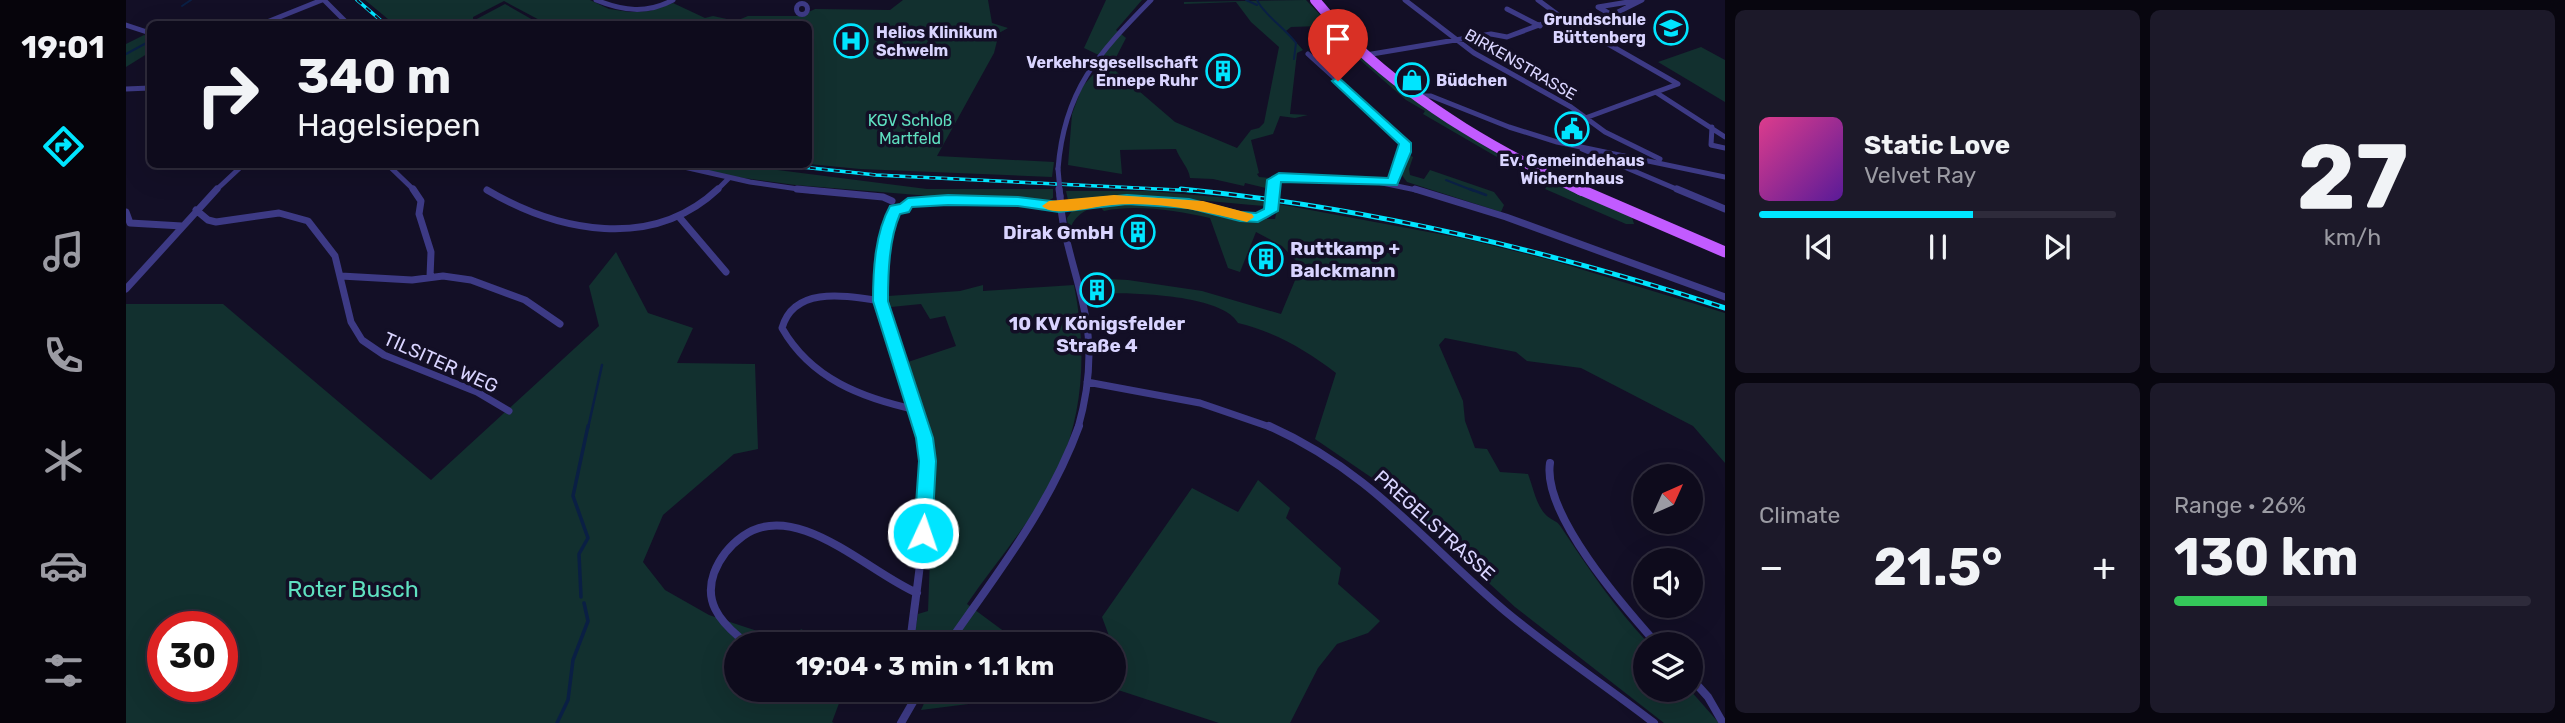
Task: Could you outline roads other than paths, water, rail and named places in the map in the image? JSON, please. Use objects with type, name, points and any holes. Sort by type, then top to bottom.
[{"type":"main road","points":[[1315,0],[1366,55],[1417,96],[1472,134],[1522,163],[1725,252]]},
{"type":"street","points":[[270,21],[323,0],[345,21]]},
{"type":"street","points":[[596,0],[631,10],[650,9],[673,0]]},
{"type":"street","points":[[957,632],[1031,530],[1052,495],[1075,439],[1087,382],[1089,351],[1081,292],[1064,241],[1059,207],[1058,169],[1064,120],[1077,86],[1113,38],[1151,0]]},
{"type":"street","name":"BIRKENSTRASSE","points":[[1405,0],[1455,40],[1496,66],[1588,117],[1592,125],[1665,162]]},
{"type":"street","points":[[1538,0],[1561,17],[1678,84],[1588,117]]},
{"type":"street","points":[[1641,0],[1612,15],[1598,7],[1605,4],[1641,0]]},
{"type":"street","points":[[1507,9],[1540,26]]},
{"type":"street","points":[[1366,55],[1491,34],[1507,37],[1561,17]]},
{"type":"street","points":[[126,25],[147,32]]},
{"type":"street","points":[[1308,54],[1403,139],[1405,152],[1393,182]]},
{"type":"street","points":[[126,89],[147,88]]},
{"type":"street","points":[[1657,93],[1725,136]]},
{"type":"street","points":[[1417,96],[1431,96],[1575,146],[1665,162],[1725,177]]},
{"type":"street","points":[[1712,127],[1711,145],[1725,148]]},
{"type":"street","points":[[1575,146],[1725,209]]},
{"type":"street","points":[[126,289],[232,168]]},
{"type":"street","points":[[391,168],[417,193],[421,201],[419,214],[431,252],[430,278]]},
{"type":"street","points":[[686,168],[728,179],[810,192],[883,197],[904,209],[908,203]]},
{"type":"street","points":[[912,632],[928,461],[917,410],[881,301],[888,224],[893,205],[903,199],[908,203],[948,200],[1018,201],[1059,207],[1114,200],[1150,201],[1203,206],[1250,218],[1266,215],[1273,205],[1274,180],[1279,177],[1393,182],[1506,217],[1725,297]]},
{"type":"street","points":[[487,190],[513,205],[540,215],[595,228],[639,229],[680,218],[704,204],[728,179]]},
{"type":"street","name":"TILSITER WEG","points":[[196,210],[208,220],[216,222],[279,213],[301,217],[312,225],[328,244],[341,276],[351,322],[362,340],[384,355],[477,392],[509,411]]},
{"type":"street","points":[[126,212],[128,224],[182,226]]},
{"type":"street","points":[[680,218],[726,272]]},
{"type":"street","points":[[341,276],[358,275],[387,279],[443,276],[490,285],[524,300],[561,324]]},
{"type":"street","points":[[881,301],[821,296],[795,305],[787,312],[782,328],[796,351],[815,370],[869,397],[917,410]]},
{"type":"street","name":"PREGELSTRASSE","points":[[1087,382],[1176,396],[1226,409],[1263,422],[1323,454],[1367,484],[1403,514],[1507,612],[1654,723]]},
{"type":"street","points":[[1550,463],[1548,481],[1570,527],[1623,604],[1647,632]]},
{"type":"street","points":[[731,632],[725,629],[711,601],[714,568],[731,544],[744,534],[767,526],[795,527],[810,532],[900,587],[917,593]]},
{"type":"street","points":[[1703,691],[1723,723]]},
{"type":"street","points":[[901,723],[913,702]]},
{"type":"waterway","points":[[182,6],[191,0]]},
{"type":"waterway","points":[[1246,0],[1257,5]]},
{"type":"waterway","points":[[1257,0],[1296,43],[1294,59]]},
{"type":"waterway","points":[[126,54],[147,43]]},
{"type":"waterway","points":[[1446,180],[1474,191]]},
{"type":"waterway","points":[[1470,189],[1486,195]]},
{"type":"waterway","points":[[588,428],[602,365]]},
{"type":"waterway","points":[[581,597],[579,554],[588,538],[573,496],[588,426]]},
{"type":"waterway","points":[[557,723],[568,700],[573,660],[588,621],[584,603]]},
{"type":"railway","points":[[357,0],[382,21]]},
{"type":"railway","points":[[811,168],[876,175],[1198,191]]},
{"type":"railway","points":[[1181,189],[1251,197],[1388,219],[1591,267],[1725,308]]},
{"type":"place","name":"Grundschule Büttenberg","points":[[1671,28]]},
{"type":"place","name":"Helios Klinikum Schwelm","points":[[851,41]]},
{"type":"place","name":"Verkehrsgesellschaft Ennepe Ruhr","points":[[1223,71]]},
{"type":"place","name":"Büdchen","points":[[1412,80]]},
{"type":"place","name":"Ev. Gemeindehaus Wichernhaus","points":[[1572,129]]},
{"type":"place","name":"Dirak GmbH","points":[[1138,232]]},
{"type":"place","name":"Ruttkamp + Balckmann","points":[[1266,259]]},
{"type":"place","name":"10 KV Königsfelder Straße 4","points":[[1097,290]]},
{"type":"park label","name":"KGV Schloß Martfeld","points":[[910,129]]},
{"type":"park label","name":"Roter Busch","points":[[353,589]]}]
